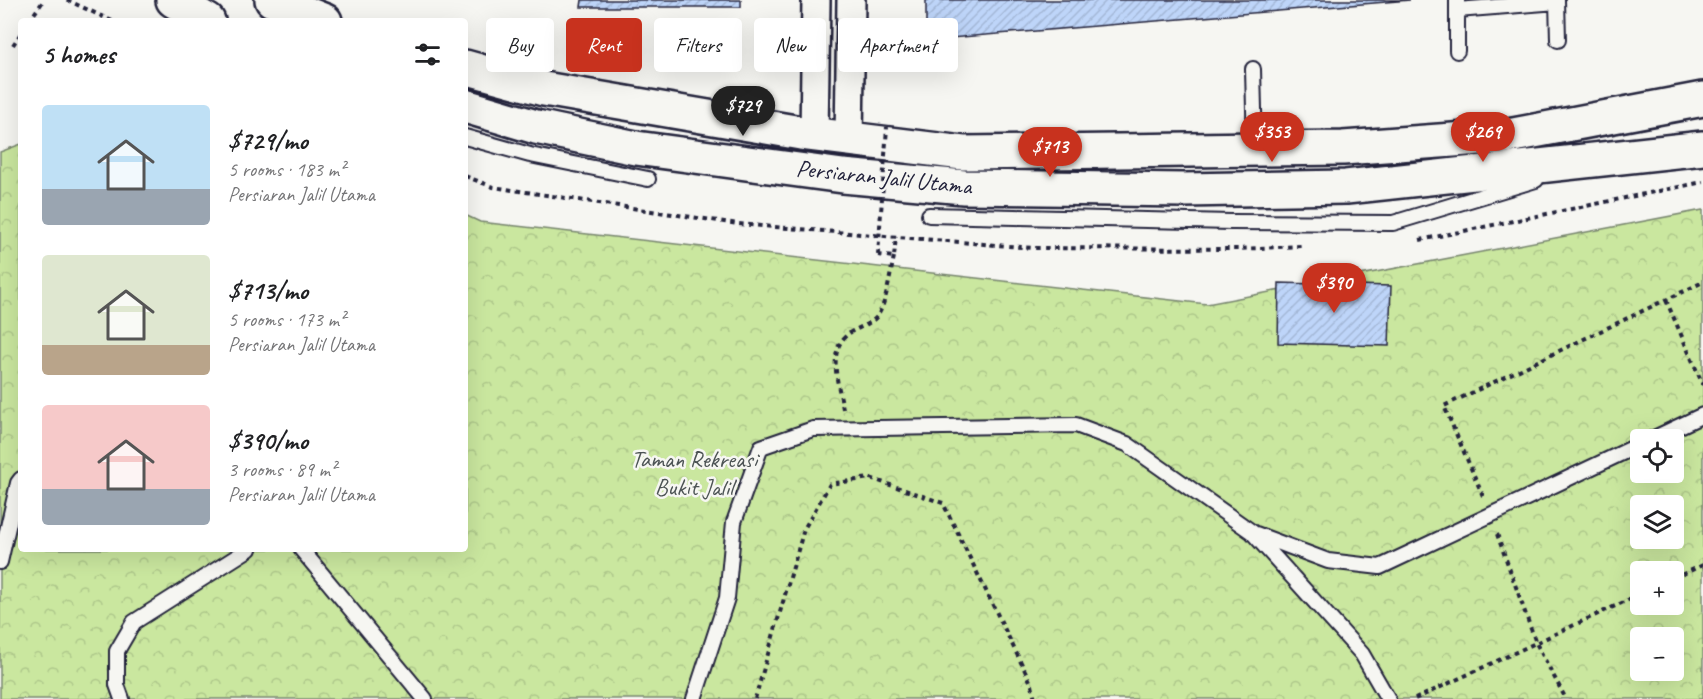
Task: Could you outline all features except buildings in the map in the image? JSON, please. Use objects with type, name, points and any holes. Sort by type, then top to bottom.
[{"type":"street","points":[[171,0],[203,18]]},
{"type":"street","points":[[272,0],[317,18]]},
{"type":"street","points":[[800,170],[808,134],[816,7],[850,6],[849,140]]},
{"type":"street","name":"Persiaran Jalil Utama","points":[[468,68],[544,89],[808,134],[963,153],[1343,148],[1508,136],[1703,99]]},
{"type":"street","name":"Persiaran Jalil Utama","points":[[468,107],[536,127],[636,148],[843,176],[964,187],[1184,190],[1346,186],[1703,147]]},
{"type":"lane","points":[[171,0],[189,18]]},
{"type":"lane","points":[[1457,51],[1457,5],[1557,1],[1558,40]]},
{"type":"lane","points":[[1253,69],[1254,150]]},
{"type":"lane","points":[[468,138],[530,155],[648,179]]},
{"type":"lane","points":[[929,215],[1394,223],[1604,159]]},
{"type":"lane","points":[[1673,429],[1703,415]]},
{"type":"lane","points":[[694,699],[728,598],[734,522],[761,447],[813,429],[1076,424],[1127,444],[1252,532],[1362,654],[1388,699]]},
{"type":"lane","points":[[1252,532],[1328,561],[1380,567],[1630,449]]},
{"type":"lane","points":[[0,562],[18,483]]},
{"type":"lane","points":[[122,699],[117,685],[117,651],[134,622],[244,552]]},
{"type":"lane","points":[[303,552],[425,699]]},
{"type":"path","points":[[31,18],[44,0]]},
{"type":"path","points":[[67,0],[106,18]]},
{"type":"path","points":[[13,45],[18,38]]},
{"type":"path","points":[[887,127],[878,255],[894,257]]},
{"type":"path","points":[[846,429],[835,358],[837,349],[847,335],[878,317],[894,257],[896,236]]},
{"type":"path","points":[[1566,699],[1536,643],[1491,514],[1444,406],[1703,282]]},
{"type":"path","points":[[1666,300],[1703,385]]},
{"type":"path","points":[[755,699],[804,529],[830,484],[870,478],[943,503],[1032,685],[1035,699]]},
{"type":"path","points":[[1684,574],[1703,565]]},
{"type":"path","points":[[1415,699],[1630,599]]},
{"type":"green space","name":"Taman Rekreasi Bukit Jalil","points":[[18,145],[18,552],[468,552],[468,216],[480,222],[1207,304],[1703,210],[1703,699],[0,699],[0,152]]}]
